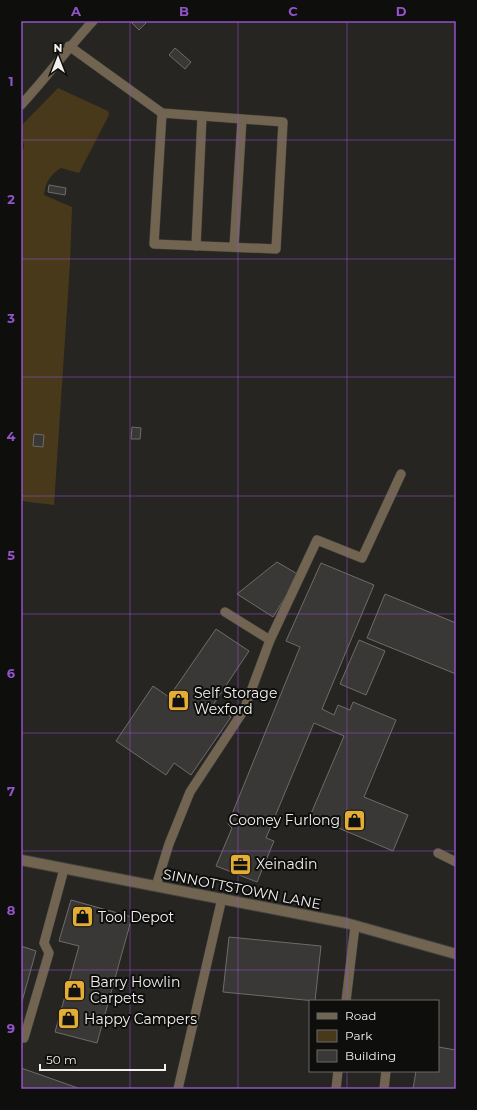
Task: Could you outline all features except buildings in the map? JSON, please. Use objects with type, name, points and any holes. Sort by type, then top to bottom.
[{"type":"street","name":"SINNOTTSTOWN LANE","points":[[21,860],[222,898],[355,926],[456,954]]},
{"type":"lane","points":[[21,106],[47,76],[69,46],[93,21]]},
{"type":"lane","points":[[69,46],[162,113],[283,122],[276,249],[154,244],[162,113]]},
{"type":"lane","points":[[196,246],[202,116]]},
{"type":"lane","points":[[234,247],[242,119]]},
{"type":"lane","points":[[156,886],[169,844],[190,792],[244,710],[270,640],[318,540],[362,558],[401,474]]},
{"type":"lane","points":[[225,612],[270,640]]},
{"type":"lane","points":[[438,853],[456,862]]},
{"type":"lane","points":[[24,1038],[49,953],[44,943],[64,869]]},
{"type":"lane","points":[[178,1089],[222,898]]},
{"type":"lane","points":[[346,1000],[355,926]]},
{"type":"lane","points":[[336,1089],[338,1072]]},
{"type":"lane","points":[[384,1089],[386,1072]]},
{"type":"green space","points":[[58,88],[108,111],[109,115],[79,173],[61,168],[49,179],[44,195],[72,207],[70,264],[54,505],[21,501],[21,154],[24,147],[21,126]]},
{"type":"place","name":"Self Storage Wexford","points":[[179,701]]},
{"type":"place","name":"Cooney Furlong","points":[[355,820]]},
{"type":"place","name":"Xeinadin","points":[[240,864]]},
{"type":"place","name":"Tool Depot","points":[[83,917]]},
{"type":"place","name":"Barry Howlin Carpets","points":[[74,990]]},
{"type":"place","name":"Happy Campers","points":[[68,1019]]}]
